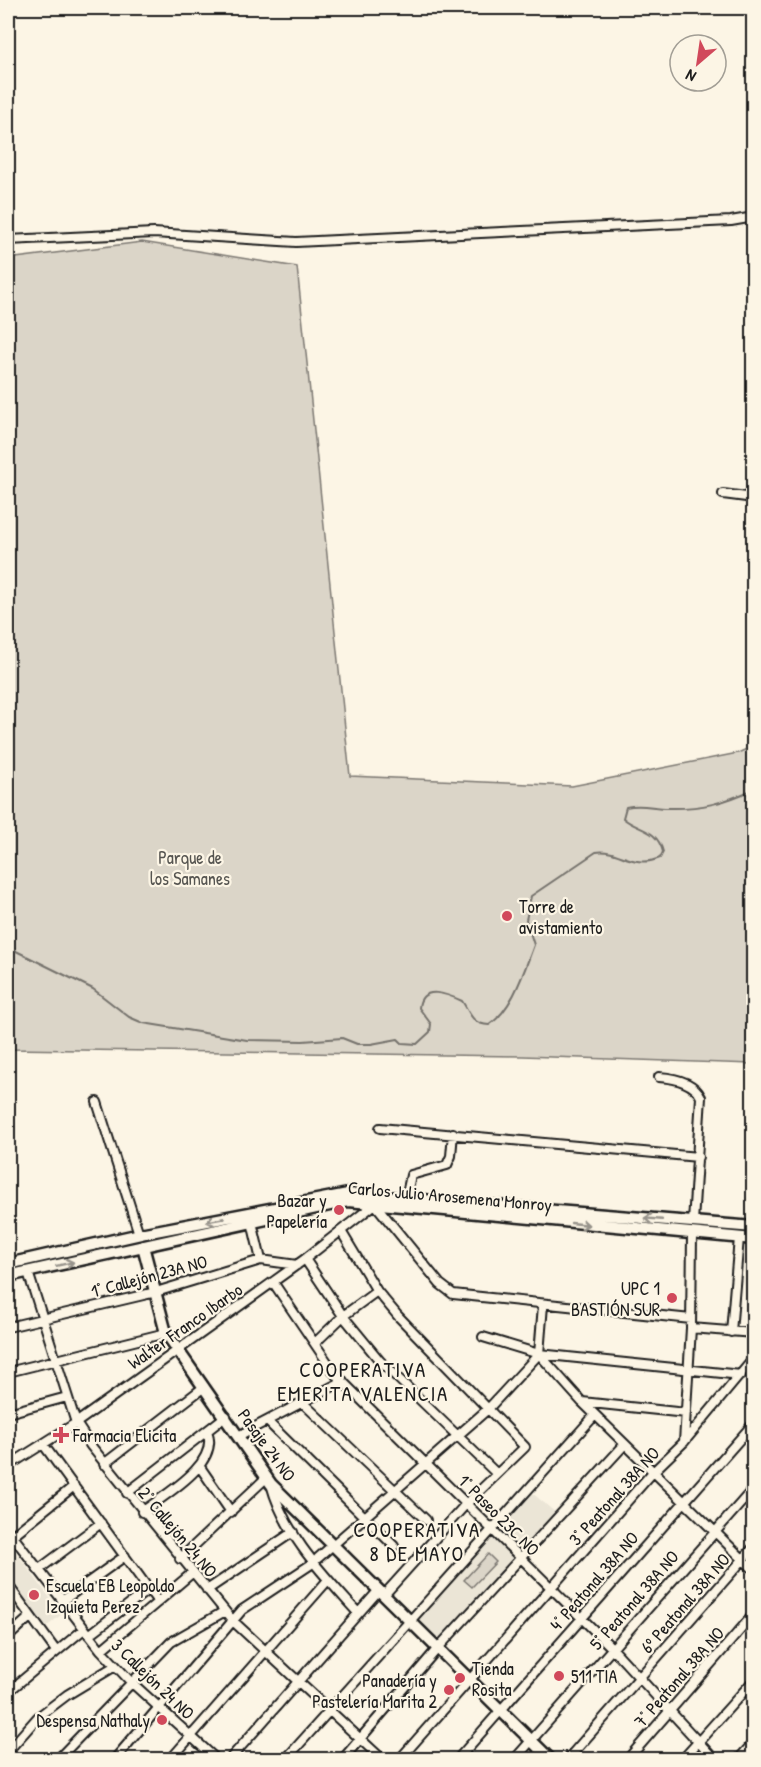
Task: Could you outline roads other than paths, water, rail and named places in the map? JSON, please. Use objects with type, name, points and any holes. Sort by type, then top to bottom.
[{"type":"main road","name":"Carlos Julio Arosemena Monroy","points":[[8,1264],[142,1234],[348,1194],[375,1200],[692,1235],[753,1239]]},
{"type":"main road","name":"Carlos Julio Arosemena Monroy","points":[[8,1276],[348,1201],[406,1198],[753,1227]]},
{"type":"main road","name":"Pasaje 24 NO","points":[[142,1234],[166,1333],[226,1416],[269,1481],[551,1760]]},
{"type":"street","points":[[8,240],[154,233],[296,242],[731,221],[753,217]]},
{"type":"street","points":[[723,494],[753,498]]},
{"type":"street","points":[[659,1077],[682,1081],[700,1094],[693,1222]]},
{"type":"street","points":[[97,1102],[142,1234]]},
{"type":"street","points":[[380,1128],[698,1157]]},
{"type":"street","points":[[406,1198],[411,1175],[447,1165],[452,1156],[453,1133]]},
{"type":"street","points":[[375,1200],[449,1292],[543,1305],[691,1319]]},
{"type":"street","name":"Walter Franco Ibarbo","points":[[8,1466],[76,1423],[297,1265],[341,1232],[375,1200]]},
{"type":"street","points":[[252,1222],[261,1260]]},
{"type":"street","points":[[229,1760],[358,1613],[382,1593],[466,1504],[525,1447],[376,1291],[341,1232]]},
{"type":"street","points":[[684,1442],[691,1328],[692,1235]]},
{"type":"street","points":[[731,1332],[739,1238]]},
{"type":"street","points":[[305,1259],[343,1316],[380,1360],[497,1474]]},
{"type":"street","name":"1° Callejón 23A NO","points":[[8,1327],[156,1292],[261,1260],[297,1265]]},
{"type":"street","name":"2° Callejón 24 NO","points":[[28,1272],[76,1423],[104,1464],[233,1621],[383,1760]]},
{"type":"street","name":"1° Paseo 23C NO","points":[[273,1282],[343,1381],[641,1677],[714,1760]]},
{"type":"street","points":[[315,1343],[343,1316],[376,1291]]},
{"type":"street","points":[[114,1760],[242,1610],[315,1561],[424,1462],[488,1409],[539,1354],[543,1305]]},
{"type":"street","points":[[691,1328],[753,1333]]},
{"type":"street","points":[[8,1372],[166,1333]]},
{"type":"street","points":[[483,1337],[539,1354],[741,1375]]},
{"type":"street","points":[[539,1354],[582,1402],[753,1570]]},
{"type":"street","name":"3° Peatonal 38A NO","points":[[399,1760],[653,1472],[684,1442],[753,1358]]},
{"type":"street","points":[[238,1436],[343,1381]]},
{"type":"street","points":[[104,1464],[204,1387]]},
{"type":"street","points":[[8,1413],[67,1397]]},
{"type":"street","points":[[302,1402],[426,1520]]},
{"type":"street","points":[[582,1402],[686,1413]]},
{"type":"street","points":[[285,1760],[596,1415]]},
{"type":"street","points":[[127,1493],[226,1416]]},
{"type":"street","points":[[267,1420],[363,1518],[394,1546]]},
{"type":"street","name":"4° Peatonal 38A NO","points":[[457,1760],[753,1423]]},
{"type":"street","points":[[142,1512],[200,1467],[209,1450],[211,1439],[207,1431]]},
{"type":"street","points":[[43,1444],[158,1602]]},
{"type":"street","points":[[342,1760],[438,1648],[625,1444]]},
{"type":"street","points":[[200,1467],[231,1512]]},
{"type":"street","points":[[180,1558],[269,1481],[278,1510],[328,1580],[358,1613]]},
{"type":"street","points":[[10,1533],[74,1486]]},
{"type":"street","name":"5° Peatonal 38A NO","points":[[514,1760],[753,1488]]},
{"type":"street","points":[[38,1570],[101,1523]]},
{"type":"street","points":[[207,1590],[293,1532]]},
{"type":"street","name":"3 Callejón 24 NO","points":[[10,1533],[115,1666],[217,1760]]},
{"type":"street","name":"6º Peatonal 38A NO","points":[[567,1760],[753,1547]]},
{"type":"street","points":[[63,1601],[125,1556]]},
{"type":"street","points":[[101,1650],[192,1573]]},
{"type":"street","points":[[170,1760],[328,1580]]},
{"type":"street","points":[[8,1586],[56,1651]]},
{"type":"street","points":[[8,1692],[56,1651],[149,1589]]},
{"type":"street","points":[[57,1760],[171,1642],[225,1611]]},
{"type":"street","name":"7° Peatonal 38A NO","points":[[627,1760],[753,1614]]},
{"type":"street","points":[[8,1637],[30,1617]]},
{"type":"street","points":[[8,1751],[38,1717],[67,1695],[115,1666]]},
{"type":"street","points":[[682,1760],[753,1680]]},
{"type":"street","points":[[738,1760],[753,1742]]},
{"type":"waterway","points":[[8,947],[93,989],[129,1017],[143,1023],[247,1040],[303,1041],[342,1038],[357,1044],[371,1044],[398,1039],[402,1043],[417,1044],[430,1032],[431,1024],[419,1008],[421,1000],[430,993],[443,994],[462,1001],[472,1018],[478,1023],[489,1025],[505,1009],[522,978],[534,945],[526,920],[531,896],[596,852],[612,853],[641,862],[660,858],[663,852],[656,838],[623,818],[626,807],[702,806],[733,798],[754,789]]},
{"type":"place","name":"Torre de avistamiento","points":[[507,916]]},
{"type":"place","name":"Bazar y Papelería","points":[[339,1210]]},
{"type":"place","name":"UPC 1 BASTIÓN SUR","points":[[672,1298]]},
{"type":"place","name":"Farmacia Elicita","points":[[61,1435]]},
{"type":"place","name":"Escuela EB Leopoldo Izquieta Perez","points":[[34,1595]]},
{"type":"place","name":"511 TIA","points":[[559,1676]]},
{"type":"place","name":"Tienda Rosita","points":[[460,1678]]},
{"type":"place","name":"Panadería y Pastelería Marita 2","points":[[449,1690]]},
{"type":"place","name":"Despensa Nathaly","points":[[162,1720]]},
{"type":"district","name":"COOPERATIVA EMERITA VALENCIA","points":[[363,1381]]},
{"type":"district","name":"COOPERATIVA 8 DE MAYO","points":[[417,1541]]},
{"type":"park label","name":"Parque de los Samanes","points":[[190,867]]}]
